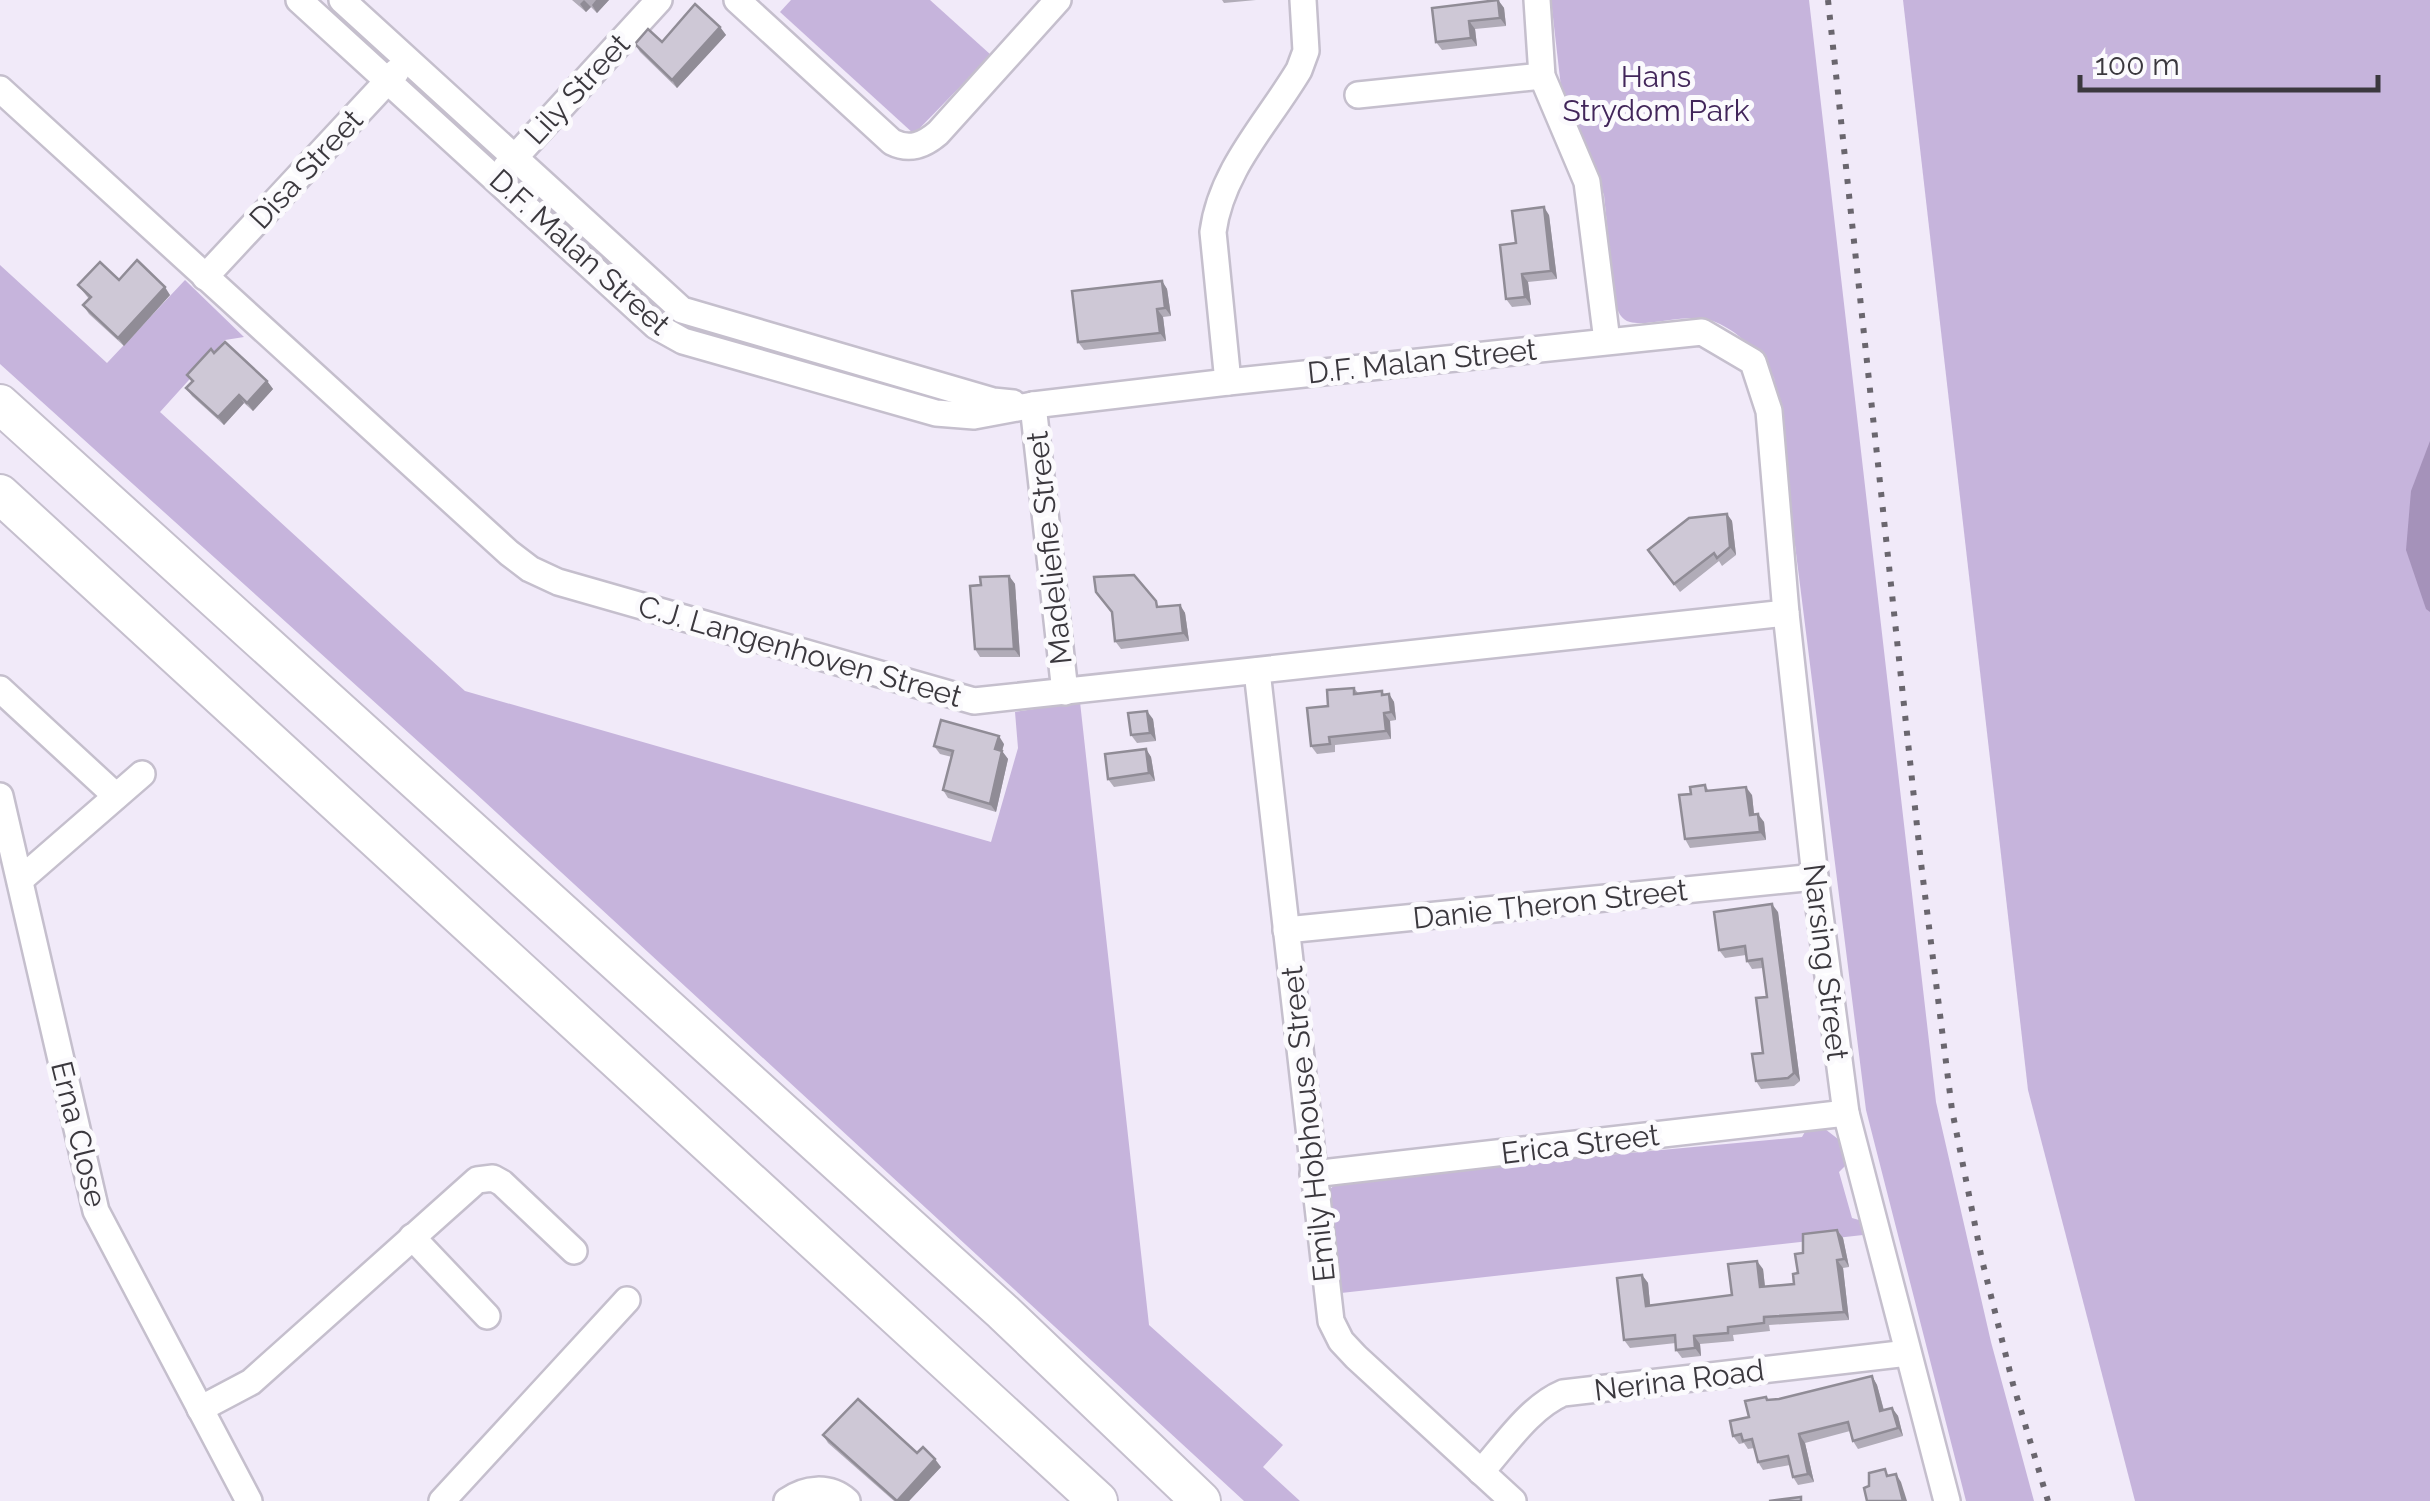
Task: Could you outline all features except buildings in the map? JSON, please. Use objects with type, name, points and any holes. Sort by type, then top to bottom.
[{"type":"highway","points":[[0,404],[1003,1312],[1201,1501]]},
{"type":"highway","points":[[0,494],[1098,1501]]},
{"type":"street","name":"D.F. Malan Street","points":[[299,0],[656,326],[674,337],[936,414],[974,416],[1033,405],[1228,382],[1702,332],[1753,362],[1769,411]]},
{"type":"street","name":"D.F. Malan Street","points":[[342,0],[682,310],[993,401],[1033,405]]},
{"type":"street","name":"Lily Street","points":[[496,178],[659,0]]},
{"type":"street","points":[[737,0],[902,147],[916,146],[938,133],[1058,0]]},
{"type":"street","points":[[1228,382],[1213,232],[1216,212],[1230,176],[1299,70],[1306,51],[1304,0]]},
{"type":"street","points":[[1537,0],[1542,76],[1587,182],[1607,342]]},
{"type":"street","name":"Disa Street","points":[[206,277],[407,60]]},
{"type":"street","points":[[1358,96],[1542,76]]},
{"type":"street","name":"C.J. Langenhoven Street","points":[[0,88],[509,553],[546,578],[974,701],[1786,613]]},
{"type":"street","points":[[674,337],[682,310]]},
{"type":"street","name":"Madeliefie Street","points":[[1033,405],[1065,692]]},
{"type":"street","name":"Narsing Street","points":[[1769,411],[1786,613],[1846,1113],[1947,1501]]},
{"type":"street","name":"Emily Hobhouse Street","points":[[1256,671],[1331,1321],[1341,1341],[1513,1501]]},
{"type":"street","points":[[0,688],[116,796]]},
{"type":"street","points":[[20,880],[142,774]]},
{"type":"street","name":"Erna Close","points":[[0,796],[96,1211],[249,1501]]},
{"type":"street","name":"Danie Theron Street","points":[[1286,930],[1815,877]]},
{"type":"street","name":"Erica Street","points":[[1314,1174],[1846,1113]]},
{"type":"street","points":[[200,1409],[251,1382],[477,1180],[493,1178],[574,1250]]},
{"type":"street","points":[[412,1237],[487,1316]]},
{"type":"street","points":[[442,1501],[627,1300]]},
{"type":"street","name":"Nerina Road","points":[[1481,1472],[1536,1410],[1563,1393],[1908,1354]]},
{"type":"street","points":[[787,1501],[803,1491],[825,1490],[840,1494],[847,1501]]},
{"type":"green space","points":[[791,0],[930,0],[991,55],[914,134],[780,12]]},
{"type":"green space","name":"Hans Strydom Park","points":[[1551,0],[1809,0],[1936,1102],[1991,1342],[2034,1501],[1966,1501],[1866,1110],[1774,378],[1747,343],[1720,324],[1701,318],[1638,323],[1627,321],[1619,312],[1604,195],[1561,87]]},
{"type":"green space","points":[[1903,0],[2430,0],[2430,1501],[2135,1501],[2028,1090]]},
{"type":"green space","points":[[0,265],[107,363],[185,280],[244,337],[225,340],[160,412],[465,691],[991,842],[1018,748],[1015,712],[1080,702],[1149,1325],[1283,1445],[1263,1467],[1300,1501],[1244,1501],[472,790],[0,364]]},
{"type":"green space","points":[[1825,1129],[1838,1139],[1845,1166],[1839,1172],[1852,1218],[1859,1220],[1863,1235],[1341,1293],[1334,1221],[1328,1217],[1328,1191],[1340,1180],[1802,1137],[1806,1130]]},
{"type":"shaded area","points":[[2430,441],[2430,612],[2406,550],[2411,491]]},
{"type":"railway","points":[[1828,0],[1921,863],[1952,1110],[1982,1260],[2048,1501]]}]
